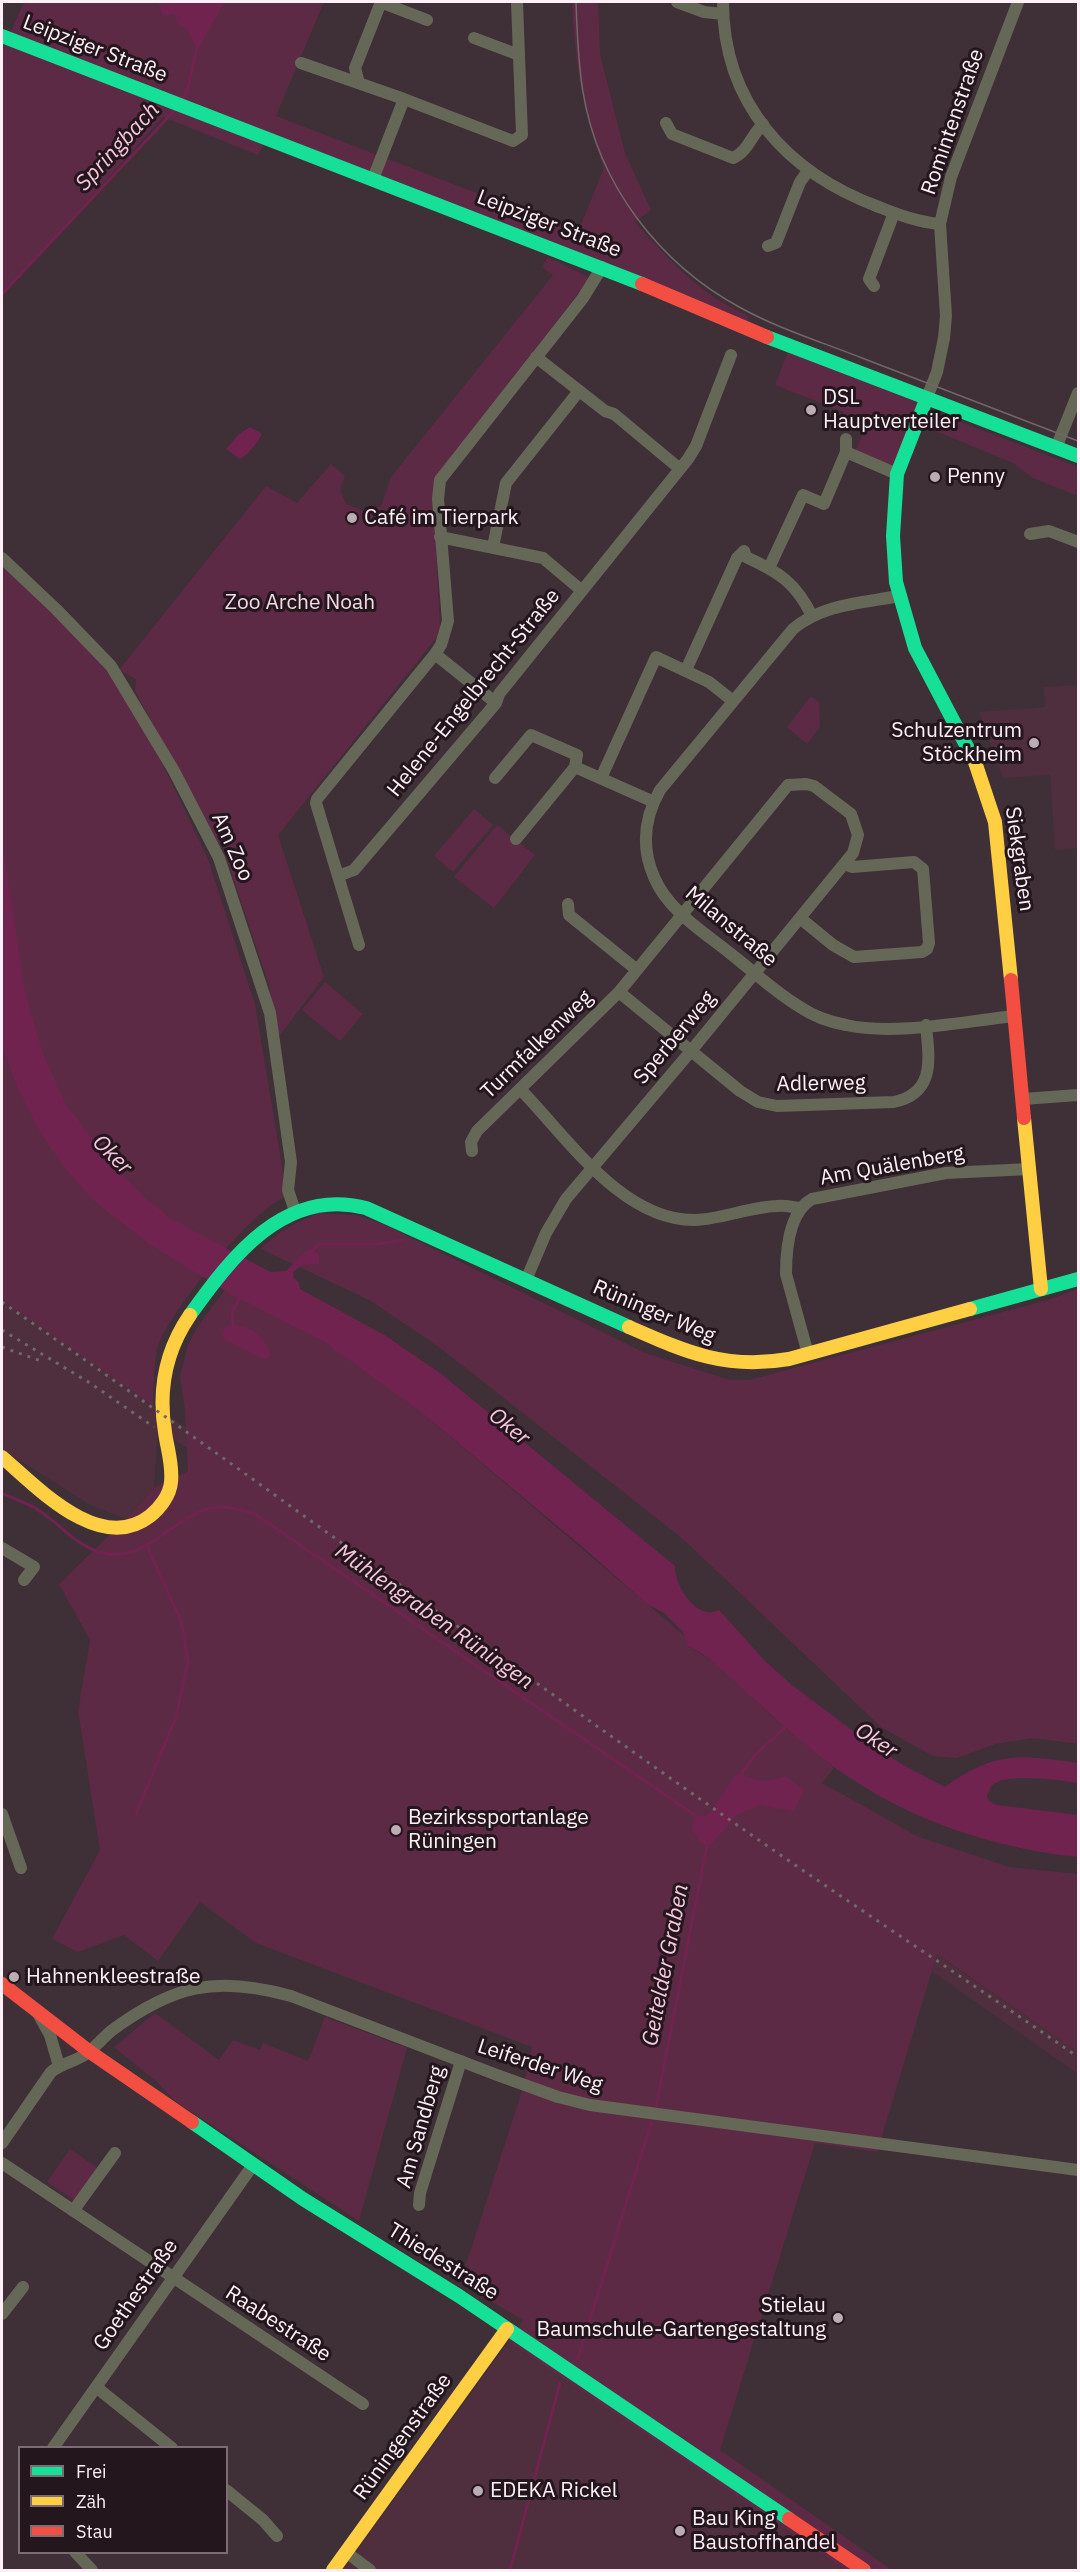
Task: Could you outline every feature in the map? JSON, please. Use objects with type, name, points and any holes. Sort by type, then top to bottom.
[{"type":"street","points":[[359,83],[355,68],[381,2],[427,20]]},
{"type":"street","points":[[301,63],[513,141],[522,135],[517,2]]},
{"type":"street","points":[[677,2],[704,12],[723,8],[727,46],[749,104],[786,152],[808,171],[838,190],[894,213],[916,221],[940,224]]},
{"type":"street","name":"Romintenstraße","points":[[926,400],[937,372],[946,316],[940,224],[951,177],[1018,2]]},
{"type":"street","name":"Leipziger Straße","points":[[2,36],[602,267],[743,328],[926,400],[1078,456]]},
{"type":"street","points":[[474,38],[519,55]]},
{"type":"street","points":[[373,178],[404,99]]},
{"type":"street","points":[[666,123],[672,134],[733,158],[744,153],[752,135],[763,124]]},
{"type":"street","points":[[768,246],[776,243],[800,182],[808,171]]},
{"type":"street","points":[[874,286],[869,279],[894,213]]},
{"type":"street","points":[[359,945],[317,799],[441,645],[448,621],[440,537],[438,499],[440,480],[583,298],[602,267]]},
{"type":"street","name":"Helene-Engelbrecht-Straße","points":[[338,876],[354,870],[496,703],[499,694],[680,469],[696,446],[731,355]]},
{"type":"street","points":[[536,357],[604,411],[614,414],[680,469]]},
{"type":"street","points":[[493,547],[506,483],[579,391]]},
{"type":"street","points":[[1056,448],[1078,393]]},
{"type":"street","name":"Siekgraben","points":[[926,400],[897,474],[893,536],[899,596],[915,648],[933,687],[973,754],[993,813],[998,836],[1041,1289]]},
{"type":"street","points":[[769,568],[803,495],[824,504],[846,446],[897,474]]},
{"type":"street","points":[[1030,534],[1049,531],[1078,542]]},
{"type":"street","points":[[440,537],[543,558],[581,590]]},
{"type":"street","points":[[686,670],[737,558],[744,551],[746,557],[769,568],[798,591],[812,616]]},
{"type":"street","name":"Am Zoo","points":[[2,558],[111,666],[174,771],[219,858],[270,1012],[291,1162],[288,1190],[295,1211]]},
{"type":"street","name":"Milanstraße","points":[[899,596],[834,607],[812,616],[793,629],[660,790],[654,802],[646,832],[649,864],[661,891],[681,914],[801,1008],[829,1021],[874,1029],[1015,1016]]},
{"type":"street","points":[[435,654],[496,703]]},
{"type":"street","points":[[601,778],[656,657],[710,682],[733,701]]},
{"type":"street","points":[[495,778],[531,735],[577,755],[575,767],[516,839]]},
{"type":"street","points":[[575,767],[654,802]]},
{"type":"street","name":"Turmfalkenweg","points":[[472,1151],[471,1142],[477,1131],[619,993],[788,785],[806,784],[822,791],[851,814],[857,827]]},
{"type":"street","name":"Sperberweg","points":[[526,1280],[566,1198],[691,1051],[844,864],[856,848],[857,827]]},
{"type":"street","points":[[800,918],[833,945],[854,957],[922,952],[927,949],[929,943],[923,869],[914,862],[852,867],[844,864]]},
{"type":"street","points":[[568,904],[570,915],[637,970]]},
{"type":"street","name":"Adlerweg","points":[[619,993],[740,1091],[768,1105],[894,1102],[913,1094],[920,1088],[927,1075],[926,1025]]},
{"type":"street","name":"Am Quälenberg","points":[[520,1089],[592,1166],[634,1203],[654,1213],[677,1219],[705,1219],[776,1206],[800,1208]]},
{"type":"street","points":[[1023,1099],[1078,1095]]},
{"type":"street","name":"Am Quälenberg","points":[[808,1354],[786,1274],[791,1236],[796,1213],[800,1208],[812,1199],[946,1173],[1030,1169]]},
{"type":"street","name":"Rüninger Weg","points":[[2,1457],[45,1495],[90,1523],[120,1529],[131,1527],[145,1520],[166,1498],[171,1483],[162,1402],[163,1386],[176,1338],[205,1296],[267,1228],[295,1211],[317,1204],[333,1203],[366,1208],[679,1349],[706,1359],[732,1364],[760,1364],[808,1354],[1078,1279]]},
{"type":"street","points":[[2,1548],[34,1567],[24,1580]]},
{"type":"street","points":[[2,1814],[21,1868]]},
{"type":"street","name":"Thiedestraße","points":[[2,1984],[90,2052],[253,2165],[303,2199],[453,2292],[864,2571]]},
{"type":"street","name":"Leiferder Weg","points":[[90,2052],[109,2032],[168,1995],[220,1985],[258,1987],[291,1996],[558,2097],[591,2105],[1078,2170]]},
{"type":"street","points":[[37,2012],[50,2035],[59,2066]]},
{"type":"street","points":[[2,2143],[51,2072],[90,2052]]},
{"type":"street","name":"Am Sandberg","points":[[419,2205],[420,2193],[461,2061]]},
{"type":"street","points":[[73,2211],[115,2153]]},
{"type":"street","name":"Raabestraße","points":[[2,2163],[363,2404]]},
{"type":"street","name":"Goethestraße","points":[[54,2446],[253,2165]]},
{"type":"street","points":[[4,2306],[23,2287]]},
{"type":"street","name":"Rüningenstraße","points":[[333,2571],[507,2329]]},
{"type":"street","points":[[96,2387],[170,2446]]},
{"type":"street","points":[[228,2492],[264,2520],[277,2536]]},
{"type":"street","points":[[346,2552],[370,2571]]},
{"type":"street","points":[[76,2554],[92,2571]]},
{"type":"shaded area","points":[[158,2],[223,2],[197,48],[186,27],[179,26],[174,14],[163,16]]},
{"type":"shaded area","points":[[250,427],[261,433],[261,436],[249,452],[240,459],[226,449],[239,434]]},
{"type":"shaded area","name":"Schulzentrum Stöckheim","points":[[1078,685],[1078,848],[1055,850],[1050,775],[1003,778],[979,712],[1045,707],[1044,687]]},
{"type":"shaded area","points":[[2,842],[25,992],[43,1054],[65,1103],[106,1158],[146,1199],[170,1218],[270,1272],[286,1271],[306,1251],[314,1250],[319,1255],[319,1264],[302,1265],[293,1272],[300,1289],[386,1336],[440,1373],[675,1566],[678,1583],[696,1607],[703,1611],[719,1610],[765,1661],[793,1686],[869,1743],[905,1766],[945,1787],[979,1767],[1008,1758],[1040,1758],[1078,1763],[1078,1783],[1014,1778],[997,1782],[989,1790],[987,1797],[990,1802],[997,1805],[1078,1815],[1078,1857],[1002,1844],[966,1833],[930,1820],[862,1786],[800,1740],[723,1670],[688,1646],[683,1632],[664,1613],[647,1604],[421,1412],[326,1343],[229,1293],[151,1245],[93,1200],[65,1168],[40,1132],[17,1086],[2,1046]]},
{"type":"shaded area","points":[[2,1300],[152,1406],[205,1439],[631,1744],[1078,2052],[1078,2074],[158,1428],[154,1488],[126,1519],[90,1505],[2,1449]]},
{"type":"shaded area","points":[[230,1325],[250,1329],[261,1337],[270,1355],[267,1359],[224,1339],[222,1334],[225,1327]]},
{"type":"shaded area","points":[[741,1773],[752,1779],[763,1781],[785,1776],[804,1790],[794,1811],[760,1805],[737,1815],[712,1843],[707,1846],[701,1843],[692,1830],[696,1816],[709,1814],[736,1775]]},
{"type":"shaded area","points":[[508,2342],[736,2496],[845,2570],[343,2570]]},
{"type":"green space","points":[[24,2],[324,2],[276,116],[578,232],[604,168],[590,126],[581,86],[572,2],[598,2],[600,54],[625,153],[651,210],[635,222],[687,276],[715,298],[749,316],[744,328],[267,136],[258,155],[163,117],[2,296],[2,51]]},
{"type":"green space","name":"Zoo Arche Noah","points":[[548,257],[590,278],[440,471],[433,489],[440,627],[437,637],[278,835],[324,977],[277,1039],[269,985],[224,851],[228,845],[216,842],[135,691],[136,679],[119,670],[266,486],[297,503],[331,464],[345,476],[340,490],[346,504],[363,511],[381,506],[391,477],[553,275],[542,267]]},
{"type":"green space","points":[[788,352],[920,402],[896,468],[855,451],[863,433],[840,423],[844,412],[775,385]]},
{"type":"green space","points":[[940,414],[1078,467],[1078,496],[1033,478],[1013,463],[933,430]]},
{"type":"green space","points":[[2,563],[65,623],[117,681],[165,769],[208,859],[255,1004],[287,1196],[272,1205],[235,1239],[198,1283],[169,1325],[160,1341],[156,1355],[153,1406],[2,1300]]},
{"type":"green space","points":[[811,696],[819,702],[820,727],[807,744],[787,727]]},
{"type":"green space","points":[[474,809],[493,825],[453,872],[434,856]]},
{"type":"green space","points":[[497,825],[535,855],[494,908],[454,877]]},
{"type":"green space","points":[[325,982],[363,1014],[340,1041],[302,1010]]},
{"type":"green space","points":[[319,1213],[356,1215],[383,1224],[645,1353],[730,1380],[749,1380],[1048,1300],[1078,1289],[1078,1744],[1033,1738],[995,1744],[957,1758],[933,1756],[882,1728],[683,1539],[439,1347],[371,1301],[261,1249],[288,1228]]},
{"type":"green space","points":[[225,1290],[326,1343],[421,1412],[687,1638],[688,1646],[723,1668],[769,1714],[834,1768],[822,1783],[919,1837],[1009,1867],[1078,1874],[1078,2052],[937,1954],[877,2152],[815,2143],[720,2450],[892,2570],[845,2570],[508,2342],[523,2320],[460,2283],[522,2091],[532,2047],[256,1943],[200,1902],[158,1961],[124,1935],[78,1952],[52,1939],[100,1850],[78,1711],[90,1640],[59,1584],[126,1519],[154,1488],[188,1471],[185,1410],[180,1377],[188,1345],[198,1326]]},
{"type":"green space","points":[[155,2013],[219,2060],[233,2040],[260,2050],[263,2043],[308,2061],[325,2017],[407,2048],[359,2221],[175,2101],[157,2082],[114,2047]]},
{"type":"green space","points":[[70,2149],[98,2168],[75,2201],[47,2182]]},
{"type":"waterway","name":"Springbach","points":[[182,99],[187,92],[197,48],[223,2]]},
{"type":"waterway","name":"Springbach","points":[[2,294],[175,110]]},
{"type":"waterway","points":[[311,1251],[320,1244],[377,1244],[402,1240]]},
{"type":"waterway","points":[[233,1325],[232,1312],[241,1296]]},
{"type":"waterway","name":"Mühlengraben Rüningen","points":[[2,1493],[35,1508],[82,1544],[99,1552],[116,1554],[132,1552],[146,1545],[188,1517],[203,1510],[224,1507],[255,1514],[699,1818]]},
{"type":"waterway","points":[[136,1814],[176,1717],[188,1662],[181,1621],[147,1546]]},
{"type":"waterway","name":"Mühlengraben Rüningen","points":[[741,1774],[756,1754],[788,1725]]},
{"type":"waterway","name":"Geitelder Graben","points":[[656,2107],[707,1845]]},
{"type":"waterway","name":"Geitelder Graben","points":[[578,2358],[651,2123]]},
{"type":"waterway","name":"Geitelder Graben","points":[[510,2570],[560,2383]]},
{"type":"tram line","points":[[576,2],[583,92],[602,158],[637,218],[659,245],[684,269],[711,290],[770,322],[1078,441]]},
{"type":"railway","points":[[2,1302],[740,1827],[1078,2057]]},
{"type":"railway","points":[[2,1330],[90,1383],[154,1427]]},
{"type":"railway","points":[[2,1347],[41,1361]]},
{"type":"traffic: fast","points":[[2,36],[642,284]]},
{"type":"traffic: fast","points":[[767,337],[1078,456]]},
{"type":"traffic: fast","points":[[926,400],[897,474],[893,536],[896,582],[915,648],[975,762]]},
{"type":"traffic: fast","points":[[190,1315],[224,1270],[263,1231],[286,1217],[310,1208],[337,1204],[366,1208],[629,1327]]},
{"type":"traffic: fast","points":[[970,1309],[1078,1279]]},
{"type":"traffic: fast","points":[[192,2122],[303,2199],[459,2296],[789,2519]]},
{"type":"traffic: slow","points":[[975,762],[995,822],[1011,980]]},
{"type":"traffic: slow","points":[[1024,1118],[1041,1289]]},
{"type":"traffic: slow","points":[[629,1327],[669,1344],[707,1356],[745,1362],[766,1362],[789,1359],[970,1309]]},
{"type":"traffic: slow","points":[[2,1457],[51,1499],[90,1522],[111,1527],[131,1526],[150,1516],[164,1501],[170,1487],[171,1469],[163,1416],[164,1386],[175,1342],[190,1315]]},
{"type":"traffic: slow","points":[[333,2570],[507,2329]]},
{"type":"traffic: jam","points":[[642,284],[767,337]]},
{"type":"traffic: jam","points":[[1011,980],[1024,1118]]},
{"type":"traffic: jam","points":[[2,1984],[90,2052],[192,2122]]},
{"type":"traffic: jam","points":[[789,2519],[864,2570]]},
{"type":"place","name":"DSL Hauptverteiler","points":[[811,410]]},
{"type":"place","name":"Penny","points":[[935,477]]},
{"type":"place","name":"Café im Tierpark","points":[[352,518]]},
{"type":"place","name":"Schulzentrum Stöckheim","points":[[1034,743]]},
{"type":"place","name":"Bezirkssportanlage Rüningen","points":[[396,1830]]},
{"type":"place","name":"Hahnenkleestraße","points":[[14,1977]]},
{"type":"place","name":"Stielau Baumschule-Gartengestaltung","points":[[838,2318]]},
{"type":"place","name":"EDEKA Rickel","points":[[478,2491]]},
{"type":"place","name":"Bau King Baustoffhandel","points":[[680,2531]]},
{"type":"water label","name":"Oker","points":[[112,1155]]},
{"type":"water label","name":"Oker","points":[[509,1427]]},
{"type":"water label","name":"Oker","points":[[876,1741]]}]
